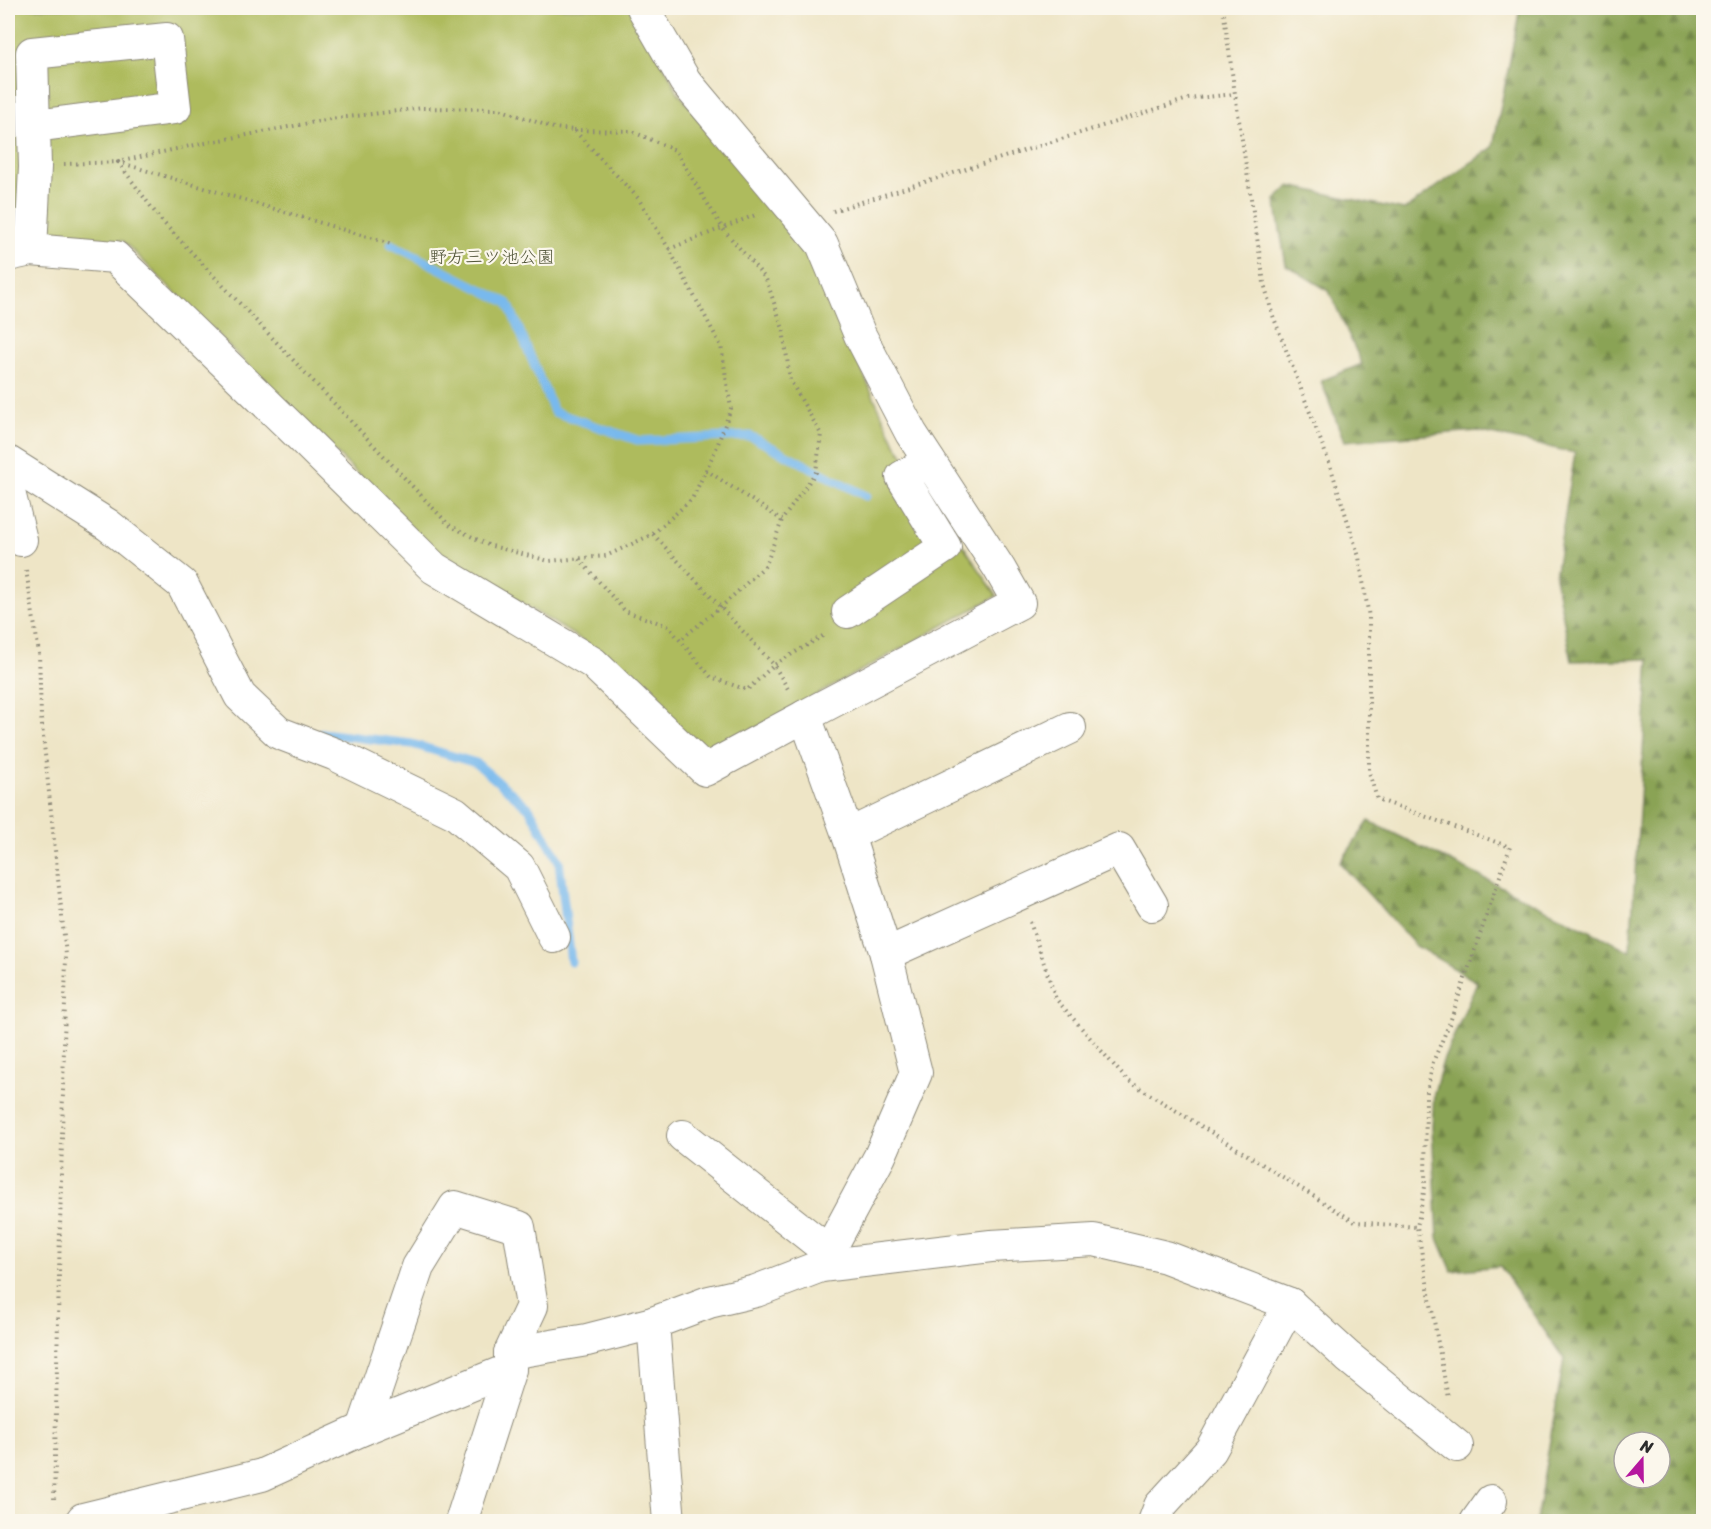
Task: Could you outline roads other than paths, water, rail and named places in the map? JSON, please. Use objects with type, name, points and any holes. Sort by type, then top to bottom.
[{"type":"street","points":[[35,126],[175,108],[167,39],[32,53],[35,167],[19,253],[116,257],[434,568],[593,663],[705,770],[1019,603],[999,568],[911,433],[860,335],[822,244],[685,81],[643,8]]},
{"type":"street","points":[[837,622],[945,547],[903,477],[929,461]]},
{"type":"street","points":[[8,462],[108,525],[183,584],[240,696],[279,733],[334,754],[455,813],[519,867],[554,937]]},
{"type":"street","points":[[8,488],[21,540]]},
{"type":"street","points":[[805,716],[848,835],[886,954],[916,1073],[880,1156],[825,1259]]},
{"type":"street","points":[[848,835],[1070,728]]},
{"type":"street","points":[[886,954],[1119,849],[1152,905]]},
{"type":"street","points":[[683,1136],[825,1259]]},
{"type":"street","points":[[363,1429],[418,1267],[455,1207],[519,1227],[532,1306],[510,1361],[461,1521]]},
{"type":"street","points":[[81,1521],[262,1474],[510,1361],[653,1323],[709,1302],[756,1291],[825,1259],[1094,1240],[1166,1257],[1290,1304],[1348,1357],[1457,1446]]},
{"type":"street","points":[[1154,1521],[1160,1506],[1211,1450],[1290,1304]]},
{"type":"street","points":[[653,1323],[669,1521]]},
{"type":"street","points":[[1476,1521],[1491,1501],[1500,1521]]},
{"type":"waterway","points":[[391,244],[508,303],[554,412],[640,441],[750,436],[866,496]]},
{"type":"waterway","points":[[322,733],[412,744],[476,763],[529,808],[559,861],[571,962]]},
{"type":"park label","name":"野方三ツ池公園","points":[[492,257]]}]
